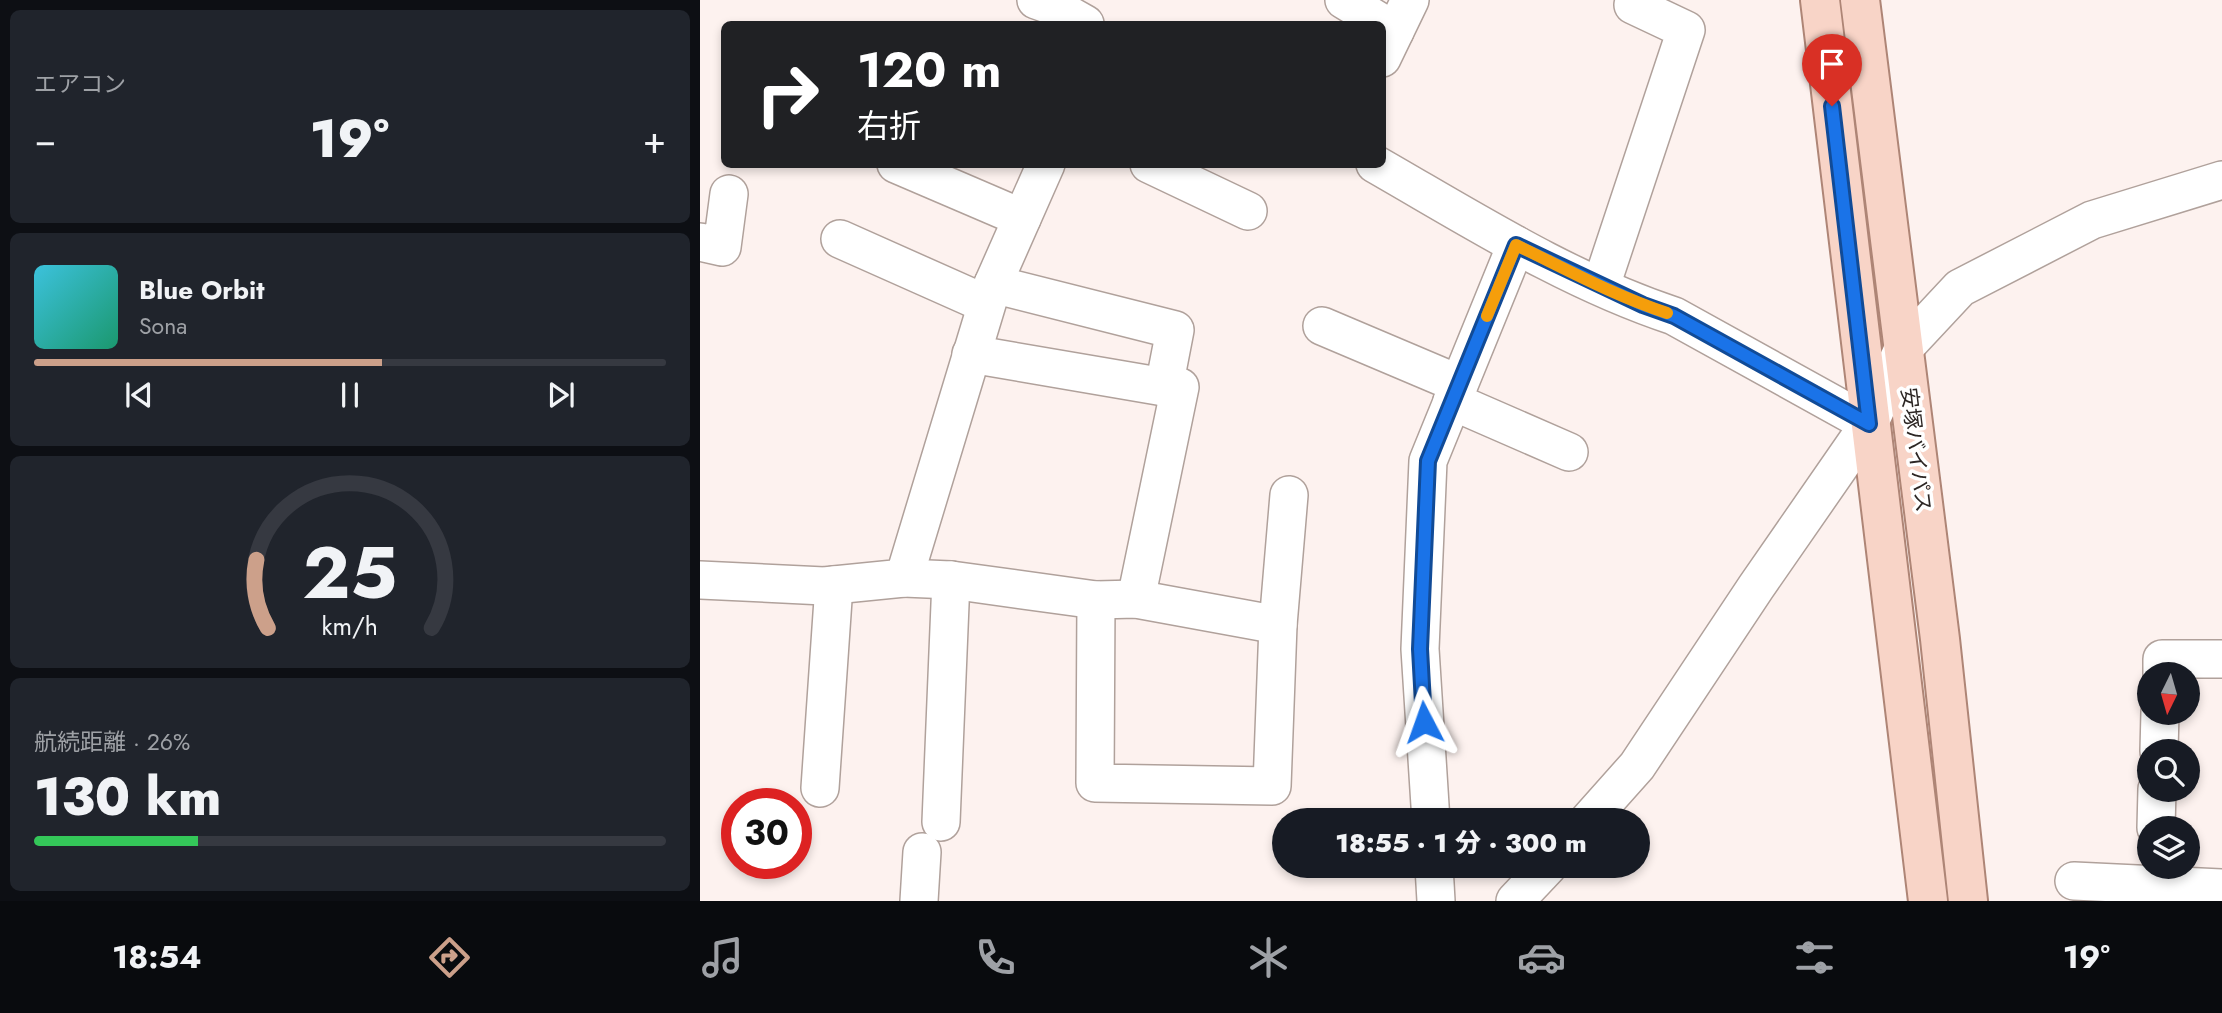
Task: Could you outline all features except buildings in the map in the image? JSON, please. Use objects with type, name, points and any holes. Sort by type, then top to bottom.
[{"type":"main road","name":"安塚バイパス","points":[[1820,0],[1928,901]]},
{"type":"main road","name":"安塚バイパス","points":[[1860,0],[1940,639],[1968,901]]},
{"type":"street","points":[[1344,0],[1380,21]]},
{"type":"street","points":[[1048,2],[1080,21]]},
{"type":"street","points":[[1601,286],[1686,30],[1633,5]]},
{"type":"street","points":[[906,168],[1022,218]]},
{"type":"street","points":[[904,578],[990,294],[1044,168]]},
{"type":"street","points":[[1157,168],[1248,211]]},
{"type":"street","points":[[1382,168],[1516,245],[1643,305],[1674,316],[1869,424]]},
{"type":"street","points":[[1600,808],[1637,766],[1748,598],[1869,424],[1903,349],[1960,288],[2092,220],[2222,180]]},
{"type":"street","points":[[700,242],[722,247],[729,194]]},
{"type":"street","points":[[840,239],[990,294],[1175,330],[1164,387]]},
{"type":"street","points":[[1430,808],[1420,649],[1428,461],[1516,245]]},
{"type":"street","points":[[1322,326],[1569,452]]},
{"type":"street","points":[[971,354],[1164,387],[1180,387],[1136,599]]},
{"type":"street","points":[[1096,600],[1095,783],[1272,786],[1278,625],[1289,495]]},
{"type":"street","points":[[700,580],[834,585],[904,578],[951,580],[1096,600],[1136,599],[1278,625]]},
{"type":"street","points":[[919,901],[932,837],[951,580]]},
{"type":"street","points":[[820,788],[834,585]]},
{"type":"street","points":[[2162,662],[2162,659],[2222,659]]},
{"type":"street","points":[[2074,881],[2137,877]]},
{"type":"street","points":[[1435,878],[1436,901]]},
{"type":"street","points":[[1515,901],[1537,878]]},
{"type":"street","points":[[2171,879],[2222,888]]},
{"type":"slow traffic","points":[[1487,316],[1516,245],[1643,305],[1667,313]]},
{"type":"route","points":[[1424,722],[1420,649],[1428,461],[1516,245],[1643,305],[1674,316],[1869,424],[1832,106]]}]
